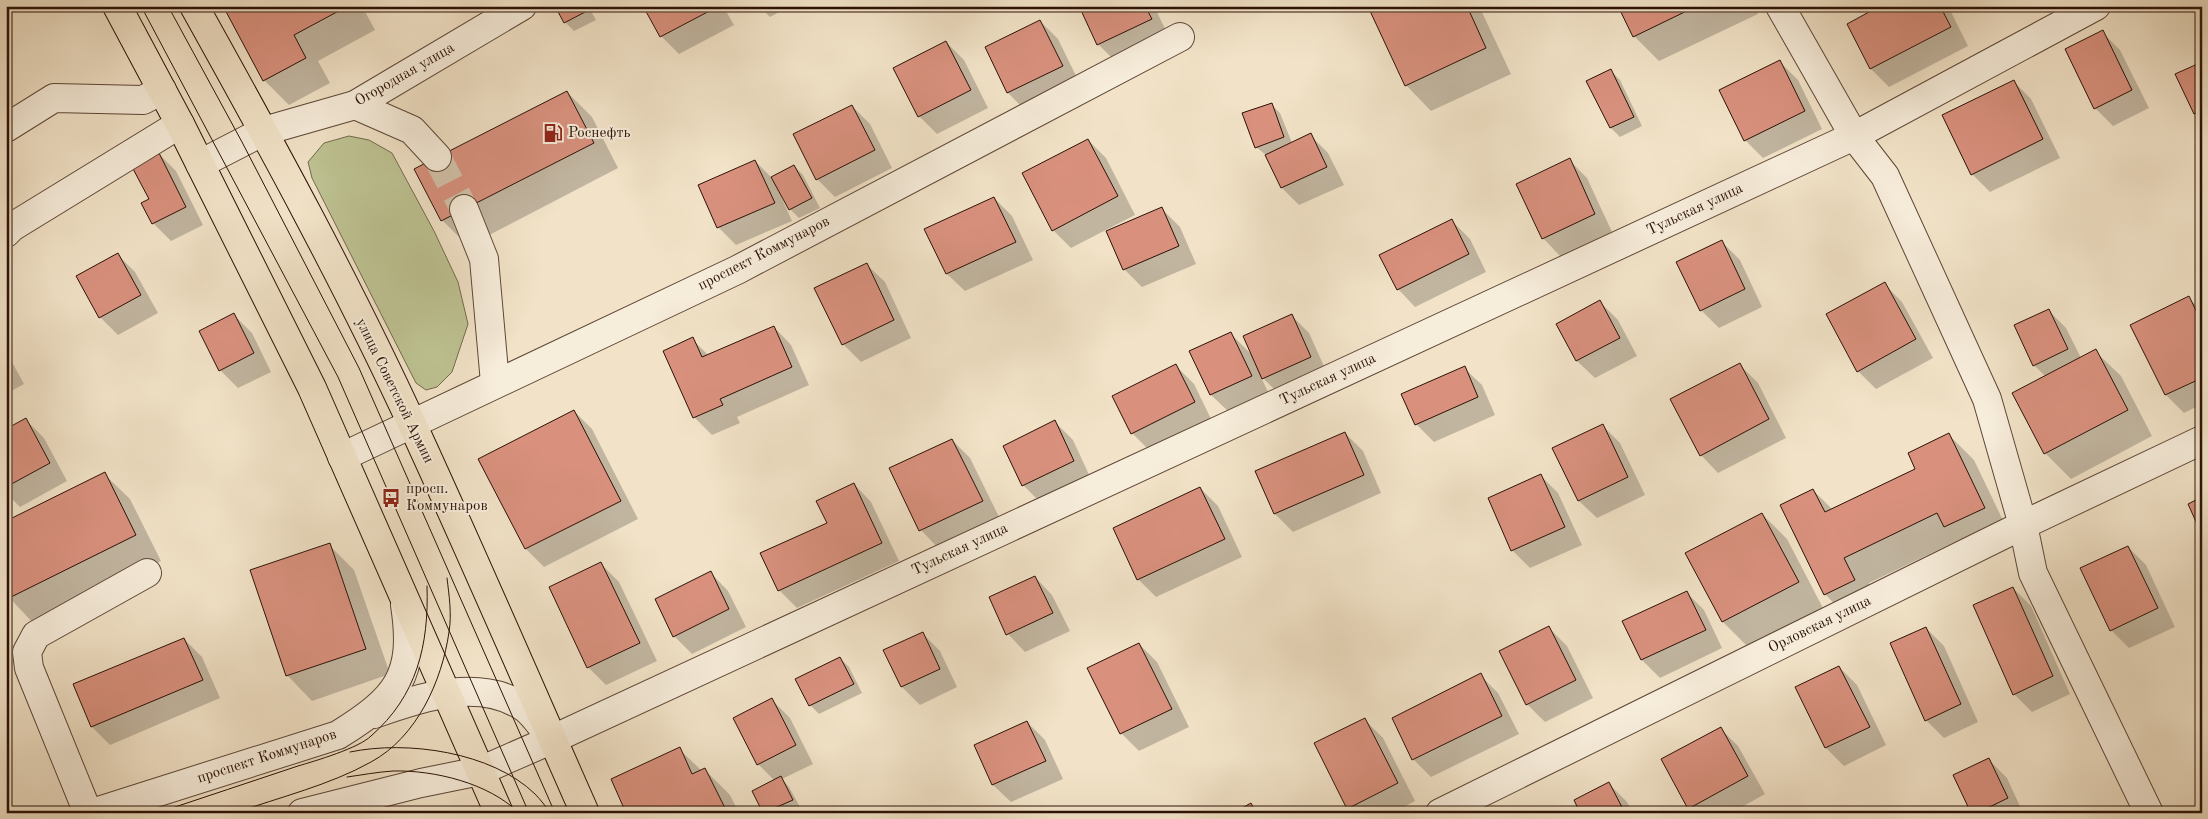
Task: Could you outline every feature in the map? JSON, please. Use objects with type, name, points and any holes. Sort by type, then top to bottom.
[{"type":"main road","points":[[117,6],[180,124],[312,388],[499,813]]},
{"type":"main road","name":"улица Советской Армии","points":[[194,6],[264,131],[413,425],[585,813]]},
{"type":"street","name":"Огородная улица","points":[[200,164],[264,131],[356,105],[522,6]]},
{"type":"street","points":[[1780,6],[1854,136],[1885,176],[1987,399],[2023,525],[2034,574],[2150,813]]},
{"type":"street","name":"Тульская улица","points":[[480,771],[553,739],[1854,136],[2096,6]]},
{"type":"street","name":"проспект Коммунаров","points":[[342,457],[737,270],[1180,37]]},
{"type":"street","points":[[6,128],[54,98],[142,100],[162,90]]},
{"type":"street","points":[[356,105],[412,130],[437,157]]},
{"type":"street","points":[[6,233],[12,226],[180,124]]},
{"type":"street","points":[[464,210],[484,259],[495,383]]},
{"type":"street","name":"Орловская улица","points":[[1440,813],[2023,525],[2202,440]]},
{"type":"street","points":[[90,813],[29,668],[27,652],[36,635],[148,572]]},
{"type":"street","name":"проспект Коммунаров","points":[[90,813],[338,735],[370,715],[392,692],[406,664],[409,632],[404,596]]},
{"type":"street","points":[[370,715],[446,692],[503,696],[526,709],[553,739]]},
{"type":"street","points":[[302,813],[420,783],[480,771]]},
{"type":"green space","points":[[349,136],[369,140],[392,153],[434,231],[458,282],[468,324],[452,372],[437,387],[426,390],[416,383],[312,178],[308,162],[324,143]]},
{"type":"building","points":[[223,6],[348,6],[294,35],[306,58],[263,81]]},
{"type":"building","points":[[555,6],[585,6],[587,11],[564,23]]},
{"type":"building","points":[[643,6],[716,6],[717,7],[660,37]]},
{"type":"building","points":[[1079,6],[1145,6],[1152,19],[1097,45]]},
{"type":"building","points":[[1380,6],[1467,6],[1486,48],[1405,86],[1370,11]]},
{"type":"building","points":[[1618,6],[1697,6],[1633,37]]},
{"type":"building","points":[[1880,6],[1940,6],[1951,27],[1870,69],[1847,24]]},
{"type":"building","points":[[1040,20],[1063,66],[1007,93],[985,47]]},
{"type":"building","points":[[2103,30],[2132,90],[2094,109],[2065,49]]},
{"type":"building","points":[[946,41],[971,90],[918,117],[893,68]]},
{"type":"building","points":[[1780,60],[1805,111],[1744,141],[1719,90]]},
{"type":"building","points":[[2202,62],[2202,110],[2194,114],[2175,74]]},
{"type":"building","points":[[1611,69],[1634,117],[1610,128],[1586,81]]},
{"type":"building","points":[[2014,80],[2043,139],[1971,175],[1942,115]]},
{"type":"building","points":[[567,91],[594,143],[441,221],[414,169]]},
{"type":"building","points":[[1272,103],[1284,137],[1255,148],[1242,113]]},
{"type":"building","points":[[852,105],[875,150],[816,180],[793,134]]},
{"type":"building","points":[[1311,133],[1327,167],[1281,188],[1265,155]]},
{"type":"building","points":[[1088,139],[1118,196],[1052,231],[1022,173]]},
{"type":"building","points":[[158,151],[186,207],[152,224],[141,203],[149,199],[131,165]]},
{"type":"building","points":[[1570,158],[1595,214],[1542,239],[1516,184]]},
{"type":"building","points":[[755,160],[775,203],[717,228],[698,185]]},
{"type":"building","points":[[794,165],[812,198],[789,210],[771,177]]},
{"type":"building","points":[[994,197],[1016,242],[946,274],[924,229]]},
{"type":"building","points":[[1162,207],[1179,246],[1123,270],[1106,231]]},
{"type":"building","points":[[1452,219],[1469,254],[1397,290],[1379,255]]},
{"type":"building","points":[[1722,240],[1745,289],[1700,311],[1676,262]]},
{"type":"building","points":[[118,253],[141,295],[99,318],[76,276]]},
{"type":"building","points":[[867,263],[894,320],[842,345],[814,288]]},
{"type":"building","points":[[1885,282],[1916,339],[1857,372],[1826,314]]},
{"type":"building","points":[[2189,296],[2202,323],[2202,378],[2165,395],[2130,325]]},
{"type":"building","points":[[1600,300],[1620,338],[1576,361],[1556,324]]},
{"type":"building","points":[[2049,309],[2068,349],[2033,366],[2014,325]]},
{"type":"building","points":[[234,313],[254,353],[219,371],[199,331]]},
{"type":"building","points":[[1292,314],[1311,357],[1262,379],[1243,336]]},
{"type":"building","points":[[774,326],[792,367],[720,399],[723,405],[693,418],[663,351],[693,337],[702,357]]},
{"type":"building","points":[[1231,332],[1252,376],[1210,395],[1189,351]]},
{"type":"building","points":[[2096,349],[2128,410],[2044,454],[2012,393]]},
{"type":"building","points":[[1740,363],[1769,419],[1700,456],[1670,399]]},
{"type":"building","points":[[1176,364],[1195,402],[1131,434],[1112,396]]},
{"type":"building","points":[[1465,366],[1478,397],[1415,425],[1401,394]]},
{"type":"building","points":[[574,410],[621,501],[525,549],[478,459]]},
{"type":"building","points":[[26,418],[50,463],[6,487],[6,429]]},
{"type":"building","points":[[1055,420],[1074,461],[1022,486],[1003,446]]},
{"type":"building","points":[[1603,424],[1628,477],[1578,501],[1552,448]]},
{"type":"building","points":[[1345,432],[1364,475],[1274,514],[1255,471]]},
{"type":"building","points":[[1949,433],[1985,508],[1944,527],[1937,513],[1844,558],[1855,580],[1824,595],[1780,505],[1813,489],[1825,512],[1915,469],[1908,453]]},
{"type":"building","points":[[952,439],[983,501],[919,531],[889,468]]},
{"type":"building","points":[[105,472],[136,535],[7,599],[6,521]]},
{"type":"building","points":[[1541,474],[1565,527],[1511,551],[1488,498]]},
{"type":"building","points":[[854,483],[882,543],[778,591],[760,553],[827,523],[816,501]]},
{"type":"building","points":[[1200,487],[1225,539],[1137,580],[1113,528]]},
{"type":"building","points":[[2202,497],[2202,535],[2188,504]]},
{"type":"building","points":[[1762,513],[1799,582],[1722,622],[1685,553]]},
{"type":"building","points":[[330,543],[366,649],[286,676],[250,570]]},
{"type":"building","points":[[2128,546],[2158,608],[2110,631],[2080,568]]},
{"type":"building","points":[[601,562],[640,643],[587,668],[549,587]]},
{"type":"building","points":[[711,571],[729,609],[673,637],[655,599]]},
{"type":"building","points":[[1035,576],[1053,613],[1006,635],[989,597]]},
{"type":"building","points":[[2013,587],[2053,676],[2013,695],[1973,605]]},
{"type":"building","points":[[1687,591],[1706,630],[1641,660],[1622,621]]},
{"type":"building","points":[[1549,626],[1576,680],[1526,705],[1499,651]]},
{"type":"building","points":[[1926,627],[1961,704],[1925,721],[1890,643]]},
{"type":"building","points":[[923,632],[940,669],[901,687],[883,650]]},
{"type":"building","points":[[184,638],[203,680],[91,727],[73,684]]},
{"type":"building","points":[[1139,643],[1172,709],[1120,734],[1087,668]]},
{"type":"building","points":[[840,657],[854,684],[809,706],[795,679]]},
{"type":"building","points":[[1839,666],[1870,727],[1825,748],[1795,687]]},
{"type":"building","points":[[1481,673],[1502,716],[1412,760],[1392,718]]},
{"type":"building","points":[[772,698],[796,745],[757,765],[733,718]]},
{"type":"building","points":[[1365,718],[1398,783],[1347,809],[1314,743]]},
{"type":"building","points":[[1027,721],[1046,761],[992,785],[974,745]]},
{"type":"building","points":[[1721,727],[1748,776],[1688,809],[1661,759]]},
{"type":"building","points":[[680,747],[692,774],[705,768],[727,812],[626,813],[611,779]]},
{"type":"building","points":[[1989,758],[2008,798],[1977,813],[1971,813],[1953,775]]},
{"type":"building","points":[[781,776],[793,800],[763,813],[752,791]]},
{"type":"building","points":[[1609,782],[1625,813],[1580,813],[1574,800]]},
{"type":"building","points":[[1251,803],[1256,813],[1233,813]]},
{"type":"tunnel","points":[[437,157],[464,209]]},
{"type":"tram line","points":[[141,6],[338,377],[529,813]]},
{"type":"tram line","points":[[168,6],[242,142],[359,368],[555,813]]},
{"type":"tram line","points":[[235,813],[322,784],[355,770],[371,762],[402,738],[425,706],[446,651],[450,625],[447,578]]},
{"type":"tram line","points":[[157,813],[336,754],[365,741],[371,736],[387,720],[399,704],[417,668],[426,629],[427,586]]},
{"type":"tram line","points":[[350,752],[373,749],[422,749],[473,759],[496,768],[517,780],[535,794],[550,812]]},
{"type":"tram line","points":[[347,777],[393,771],[409,771],[443,776],[477,786],[507,803],[519,813]]},
{"type":"place","name":"Роснефть","points":[[553,133]]},
{"type":"place","name":"просп. Коммунаров","points":[[391,498]]}]
